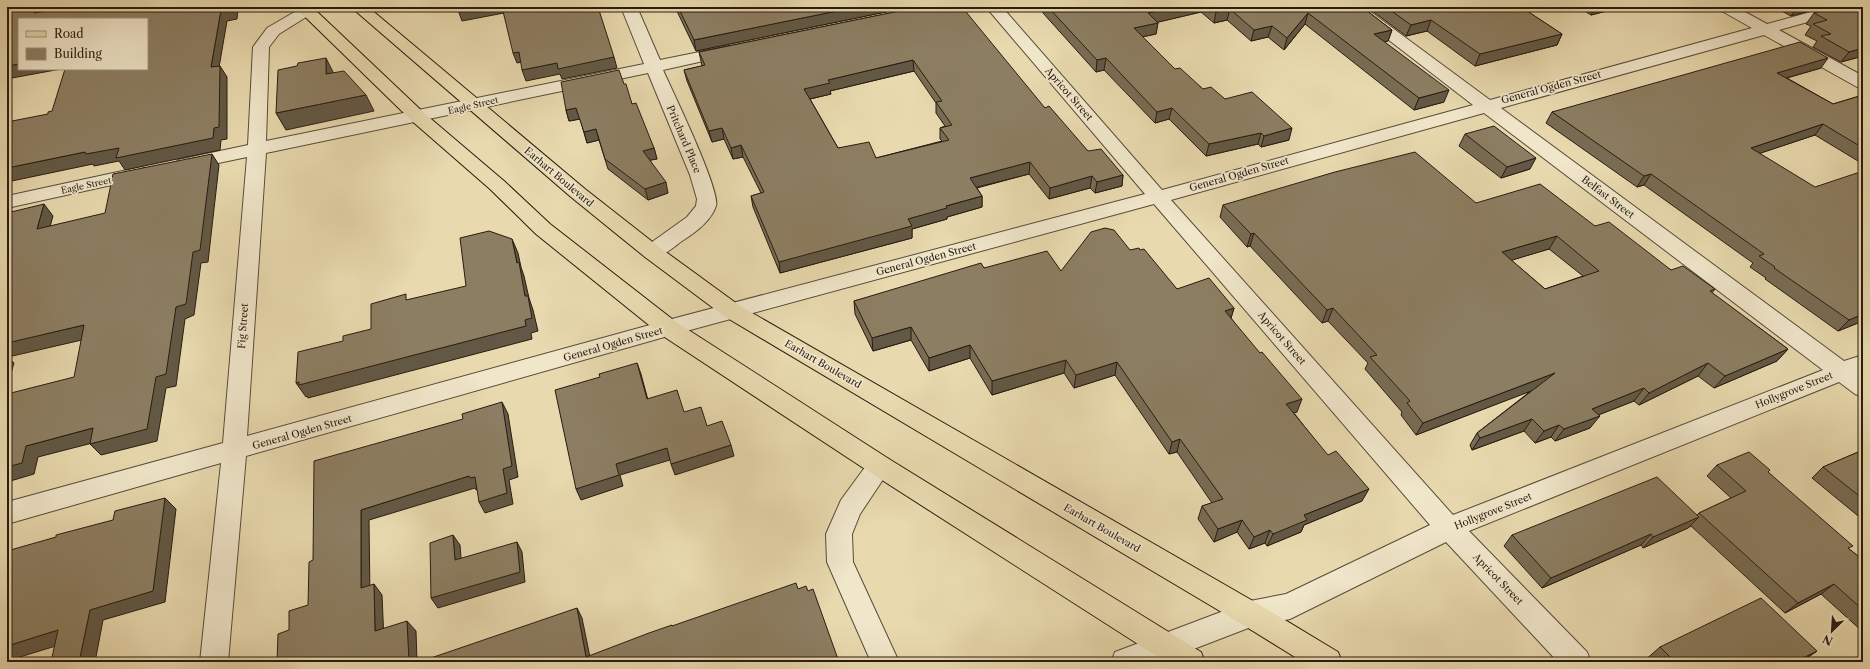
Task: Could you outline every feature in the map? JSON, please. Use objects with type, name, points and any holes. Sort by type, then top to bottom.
[{"type":"main road","name":"Earhart Boulevard","points":[[359,7],[578,193],[652,252],[732,311],[1250,614],[1328,662]]},
{"type":"main road","points":[[304,9],[418,117],[497,185],[543,229],[668,328],[880,466],[1191,662]]},
{"type":"street","points":[[7,14],[51,7]]},
{"type":"street","name":"Pritchard Place","points":[[629,7],[699,174],[707,200],[702,215],[687,228],[652,252]]},
{"type":"street","name":"Apricot Street","points":[[994,7],[1158,197],[1449,528],[1576,662]]},
{"type":"street","name":"Belfast Street","points":[[1354,7],[1485,105],[1852,367],[1863,388]]},
{"type":"street","points":[[1725,7],[1863,83]]},
{"type":"street","name":"General Ogden Street","points":[[7,513],[234,451],[668,328],[1158,197],[1485,105],[1846,7]]},
{"type":"street","name":"Fig Street","points":[[214,662],[234,451],[257,149],[261,47],[273,31],[304,9]]},
{"type":"street","name":"Eagle Street","points":[[7,202],[746,48]]},
{"type":"street","name":"Hollygrove Street","points":[[1125,662],[1250,614],[1290,606],[1449,528],[1852,367]]},
{"type":"street","points":[[880,466],[850,508],[839,534],[840,562],[885,662]]},
{"type":"building","points":[[18,7],[37,7],[34,13],[72,7],[231,7],[221,10],[211,67],[220,66],[219,127],[214,128],[213,138],[116,158],[119,148],[86,154],[85,152],[7,168],[7,122],[48,114],[48,112],[52,111],[65,70],[148,70],[148,18],[18,18],[18,64],[7,66],[7,9]]},
{"type":"building","points":[[457,7],[476,7],[458,10]]},
{"type":"building","points":[[502,7],[598,7],[614,57],[558,69],[557,63],[522,70],[519,52],[513,53]]},
{"type":"building","points":[[678,7],[857,7],[694,40]]},
{"type":"building","points":[[919,7],[962,7],[1045,108],[1049,106],[1088,151],[1101,149],[1123,175],[1097,182],[1092,176],[1050,188],[1030,162],[970,178],[982,196],[908,219],[912,226],[779,262],[751,196],[764,192],[741,145],[731,148],[722,128],[709,131],[684,70],[705,65],[699,52]],"holes":[[[913,60],[942,101],[936,102],[952,125],[940,128],[949,140],[876,158],[869,142],[838,148],[804,89],[830,83],[828,80]]]},
{"type":"building","points":[[1048,7],[1177,7],[1148,13],[1158,23],[1134,28],[1175,69],[1180,68],[1203,89],[1211,87],[1225,99],[1252,92],[1292,128],[1264,136],[1261,133],[1209,144],[1172,108],[1157,112],[1106,58],[1097,60]]},
{"type":"building","points":[[1211,7],[1362,7],[1392,30],[1374,34],[1449,90],[1419,98],[1308,13],[1287,38],[1272,26],[1254,30],[1230,9],[1216,12]]},
{"type":"building","points":[[1386,7],[1521,7],[1562,34],[1480,54],[1431,20],[1411,25]]},
{"type":"building","points":[[1837,7],[1863,7],[1863,48],[1849,52],[1821,36],[1831,34],[1813,24],[1827,20],[1814,13]]},
{"type":"building","points":[[1800,42],[1828,58],[1777,73],[1833,104],[1863,95],[1863,148],[1823,124],[1751,148],[1815,187],[1863,171],[1863,314],[1849,320],[1759,256],[1764,254],[1651,174],[1644,176],[1552,112]]},
{"type":"building","points":[[326,58],[326,74],[344,71],[366,95],[276,113],[278,70],[297,66],[298,63]]},
{"type":"building","points":[[619,70],[624,84],[626,84],[632,104],[636,103],[654,148],[643,151],[666,182],[645,189],[605,159],[596,129],[584,132],[576,108],[566,110],[561,82]]},
{"type":"building","points":[[1494,126],[1536,158],[1507,167],[1465,134]]},
{"type":"building","points":[[1415,152],[1476,203],[1540,184],[1595,226],[1609,222],[1671,270],[1683,266],[1715,289],[1710,291],[1788,349],[1725,376],[1708,363],[1649,393],[1644,388],[1592,409],[1600,416],[1564,429],[1559,425],[1544,431],[1532,419],[1480,438],[1477,433],[1555,373],[1423,423],[1407,403],[1410,401],[1370,357],[1377,355],[1333,308],[1327,310],[1254,233],[1251,234],[1223,205],[1335,172]],"holes":[[[1557,236],[1599,271],[1545,289],[1502,252]]]},
{"type":"building","points":[[212,154],[200,250],[193,252],[186,304],[176,307],[166,374],[156,377],[147,429],[90,444],[93,428],[26,446],[22,463],[7,467],[7,394],[74,377],[84,325],[7,343],[7,213],[44,204],[37,229],[105,213],[113,174]]},
{"type":"building","points":[[1105,228],[1114,230],[1130,250],[1139,248],[1140,250],[1144,249],[1177,289],[1209,278],[1234,308],[1225,311],[1260,353],[1262,352],[1302,399],[1286,404],[1328,455],[1336,451],[1369,489],[1304,515],[1307,520],[1273,534],[1270,530],[1254,537],[1242,520],[1218,529],[1202,506],[1223,499],[1180,439],[1172,442],[1117,362],[1076,375],[1066,360],[992,381],[970,345],[929,358],[911,327],[872,338],[854,301],[981,263],[984,268],[1047,251],[1061,271],[1091,232]]},
{"type":"building","points":[[489,231],[512,239],[517,263],[519,262],[525,296],[528,296],[532,318],[525,320],[526,326],[299,385],[299,382],[296,383],[298,352],[343,341],[343,336],[371,329],[371,304],[406,294],[406,300],[466,286],[460,238]]},
{"type":"building","points":[[637,363],[647,399],[677,390],[684,412],[701,407],[707,426],[722,421],[731,445],[671,464],[667,448],[616,464],[619,475],[576,489],[555,390],[600,377],[599,374]]},
{"type":"building","points":[[502,402],[512,466],[503,469],[507,493],[479,502],[475,477],[470,478],[469,476],[361,510],[361,588],[374,584],[375,631],[407,621],[409,661],[277,662],[278,634],[289,630],[289,611],[308,605],[309,562],[313,560],[314,461],[463,419],[462,414]]},
{"type":"building","points":[[1863,450],[1863,499],[1823,467]]},
{"type":"building","points":[[1749,452],[1770,470],[1768,472],[1853,546],[1848,548],[1863,560],[1863,610],[1834,584],[1798,603],[1699,513],[1746,491],[1717,465]]},
{"type":"building","points":[[1657,477],[1699,517],[1653,537],[1651,534],[1551,578],[1512,535]]},
{"type":"building","points":[[165,498],[153,591],[90,610],[79,662],[51,662],[58,630],[7,646],[7,551],[56,537],[56,535],[113,520],[115,511]]},
{"type":"building","points":[[453,535],[455,560],[517,542],[520,572],[431,598],[430,543]]},
{"type":"building","points":[[796,583],[798,589],[806,586],[808,591],[813,589],[839,662],[425,662],[425,660],[577,608],[586,657],[649,633]]},
{"type":"building","points":[[1761,598],[1817,651],[1795,662],[1675,662],[1660,647]]}]
